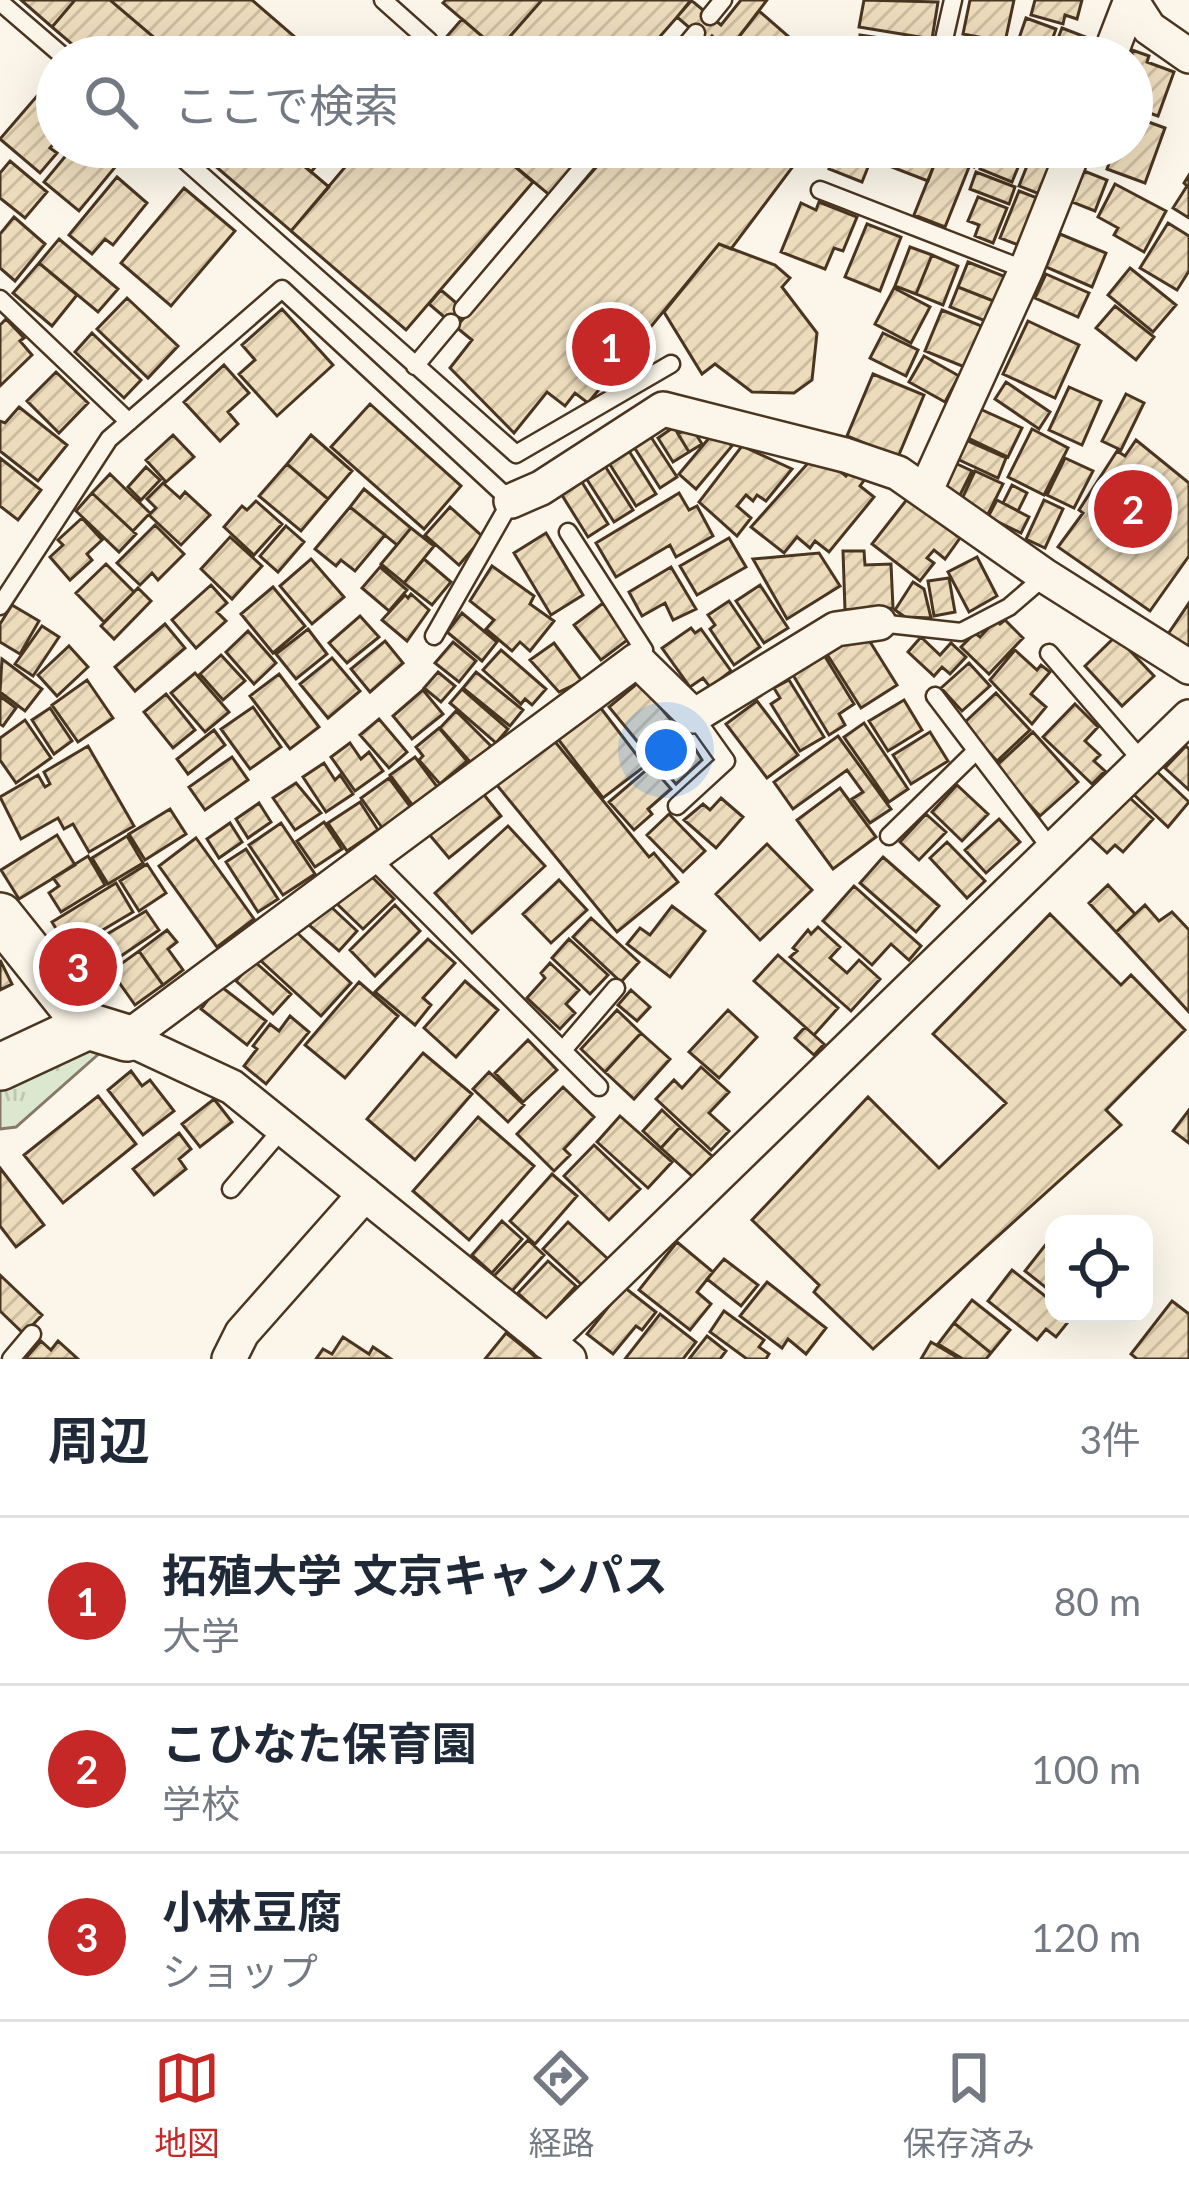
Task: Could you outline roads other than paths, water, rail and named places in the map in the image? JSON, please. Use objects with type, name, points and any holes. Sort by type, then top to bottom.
[{"type":"street","points":[[1131,0],[1149,28],[1189,56]]},
{"type":"street","points":[[1117,36],[1131,0]]},
{"type":"street","points":[[925,492],[1026,270],[1067,168]]},
{"type":"street","points":[[511,501],[541,488],[663,409],[898,473],[1045,576],[1189,667]]},
{"type":"street","points":[[0,1067],[108,1032],[369,856],[637,660],[694,716],[836,629],[879,623]]},
{"type":"street","points":[[0,916],[108,1032],[232,1087],[558,1351],[1189,717]]},
{"type":"street","points":[[229,1359],[242,1333],[365,1194]]},
{"type":"lane","points":[[382,0],[424,36]]},
{"type":"lane","points":[[710,16],[723,0]]},
{"type":"lane","points":[[945,36],[953,0]]},
{"type":"lane","points":[[0,2],[40,36]]},
{"type":"lane","points":[[194,168],[516,454],[671,364]]},
{"type":"lane","points":[[416,366],[582,168]]},
{"type":"lane","points":[[820,190],[1026,270]]},
{"type":"lane","points":[[0,606],[110,439],[282,289],[511,501],[434,637]]},
{"type":"lane","points":[[0,298],[129,422]]},
{"type":"lane","points":[[568,532],[644,650],[637,660]]},
{"type":"lane","points":[[879,623],[961,632],[1009,607],[1045,576]]},
{"type":"lane","points":[[1048,653],[1143,762]]},
{"type":"lane","points":[[935,696],[1052,850]]},
{"type":"lane","points":[[677,806],[726,761],[694,716]]},
{"type":"lane","points":[[889,836],[976,751]]},
{"type":"lane","points":[[369,856],[599,1087]]},
{"type":"lane","points":[[563,1050],[616,988]]},
{"type":"lane","points":[[231,1189],[283,1128]]},
{"type":"lane","points":[[11,1359],[32,1334]]},
{"type":"place","name":"拓殖大学 文京キャンパス","points":[[611,347]]},
{"type":"place","name":"こひなた保育園","points":[[1133,509]]},
{"type":"place","name":"小林豆腐","points":[[78,967]]}]
